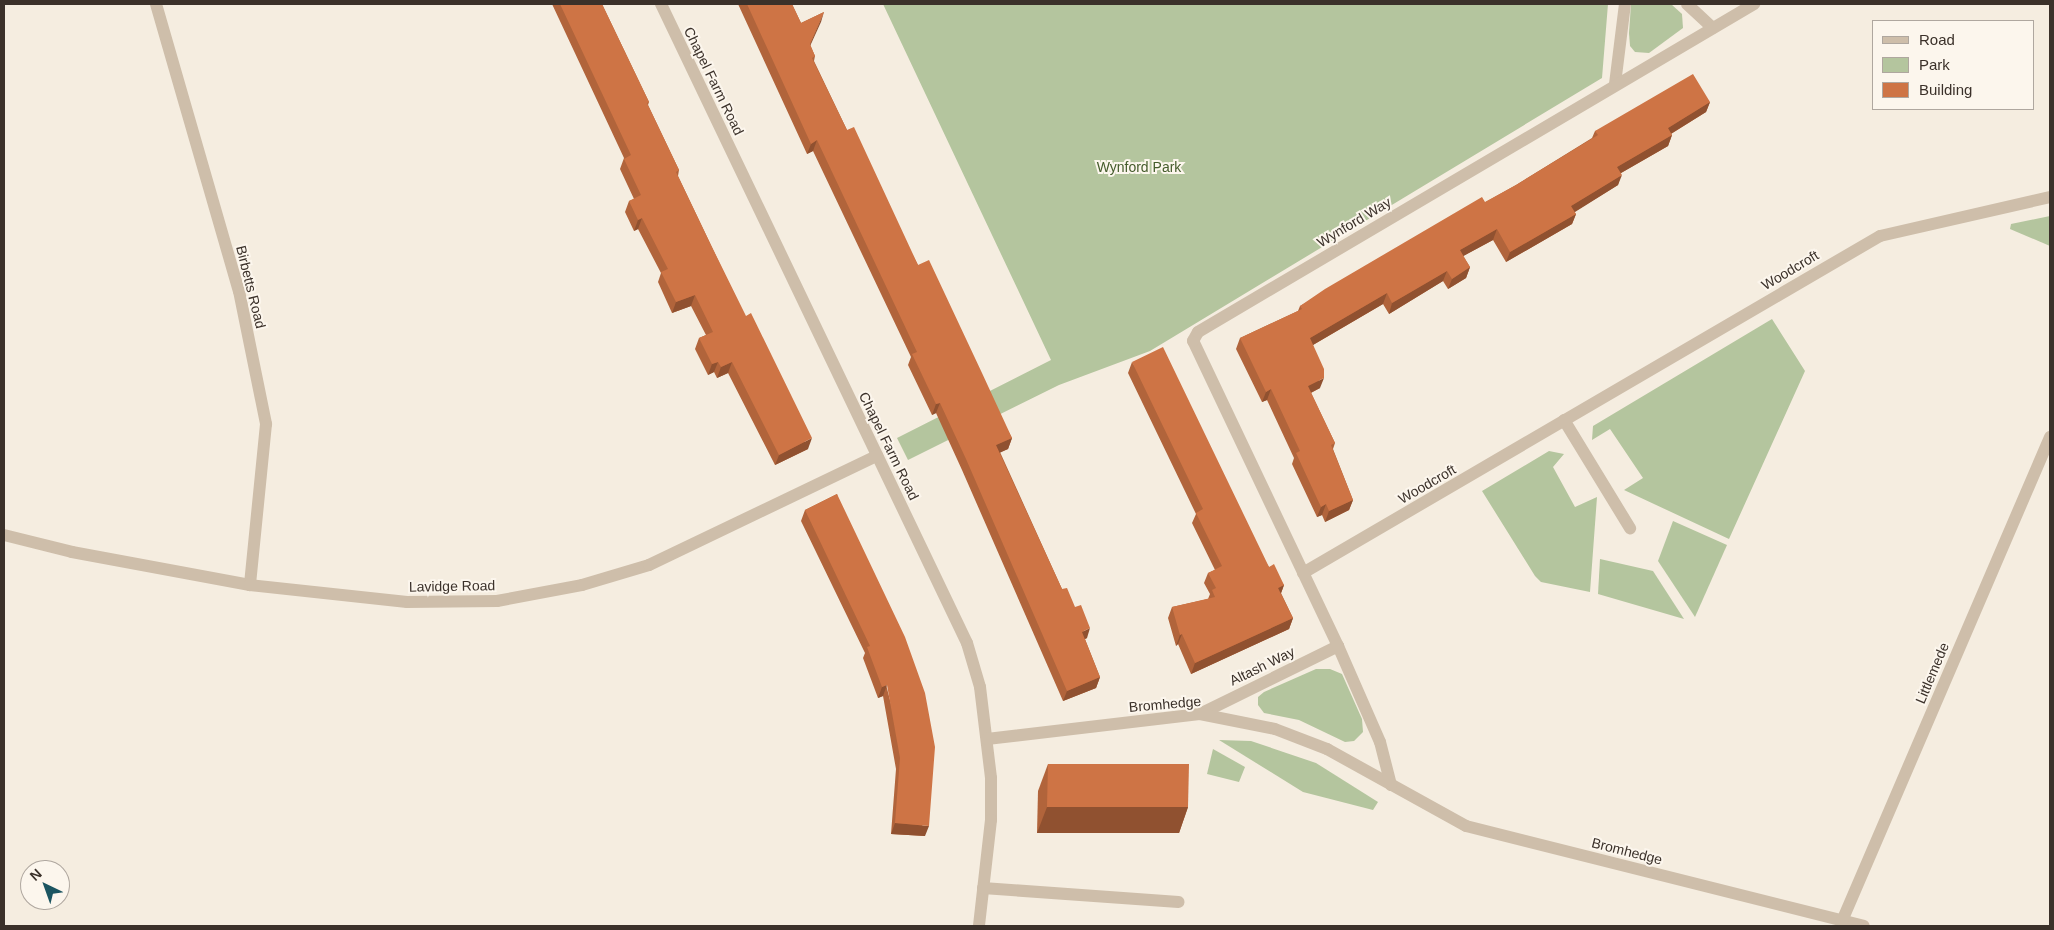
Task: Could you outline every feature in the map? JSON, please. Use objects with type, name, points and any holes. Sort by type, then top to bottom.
[{"type":"street","name":"Birbetts Road","points":[[156,4],[239,291],[266,424],[250,585]]},
{"type":"street","name":"Chapel Farm Road","points":[[661,4],[967,643],[980,687],[987,739],[991,820],[979,926]]},
{"type":"street","points":[[1616,84],[1626,4]]},
{"type":"street","points":[[1688,4],[1713,28]]},
{"type":"street","name":"Wynford Way","points":[[1303,573],[1193,341],[1198,332],[1754,4]]},
{"type":"street","name":"Woodcroft","points":[[1303,573],[1880,236],[2050,197]]},
{"type":"street","points":[[1564,420],[1630,528]]},
{"type":"street","name":"Littlemede","points":[[1842,921],[2050,437]]},
{"type":"street","name":"Lavidge Road","points":[[4,536],[250,585],[408,602],[497,601],[582,585],[649,565],[877,456]]},
{"type":"street","points":[[1303,573],[1338,646],[1380,742],[1391,785]]},
{"type":"street","name":"Altash Way","points":[[1200,714],[1338,646]]},
{"type":"street","name":"Bromhedge","points":[[987,739],[1200,714],[1287,732],[1327,749],[1466,826],[1864,926]]},
{"type":"street","points":[[983,888],[1179,902]]},
{"type":"green space","name":"Wynford Park","points":[[883,4],[1608,4],[1602,78],[1150,351],[1059,385],[908,460],[897,438],[1051,360]]},
{"type":"green space","points":[[1631,4],[1671,4],[1682,14],[1683,28],[1649,53],[1635,52],[1630,46]]},
{"type":"green space","points":[[2050,216],[2050,246],[2010,229],[2011,224]]},
{"type":"green space","points":[[1772,319],[1805,371],[1729,539],[1624,490],[1643,478],[1610,429],[1592,440],[1593,426]]},
{"type":"green space","points":[[1549,451],[1564,454],[1553,467],[1575,507],[1597,497],[1590,592],[1541,582],[1535,576],[1482,491]]},
{"type":"green space","points":[[1673,521],[1727,545],[1695,617],[1658,561]]},
{"type":"green space","points":[[1600,559],[1653,571],[1684,619],[1598,594]]},
{"type":"green space","points":[[1316,669],[1330,669],[1342,674],[1362,719],[1363,732],[1354,741],[1345,742],[1299,720],[1264,713],[1258,705],[1258,697],[1264,692]]},
{"type":"green space","points":[[1219,740],[1251,741],[1316,763],[1378,802],[1373,810],[1303,792]]},
{"type":"green space","points":[[1213,749],[1245,767],[1239,782],[1207,774]]},
{"type":"building","points":[[560,4],[602,4],[649,102],[647,103],[679,170],[676,172],[711,245],[746,316],[751,313],[812,438],[779,455],[732,362],[721,367],[718,362],[712,364],[699,338],[713,332],[695,295],[676,302],[661,272],[668,269],[642,218],[638,220],[629,201],[641,195],[624,159],[631,155]]},
{"type":"building","points":[[747,4],[792,4],[801,23],[824,12],[810,44],[815,56],[812,58],[847,130],[854,127],[918,265],[929,260],[982,373],[1012,438],[996,445],[1062,589],[1067,588],[1075,607],[1081,605],[1090,628],[1082,632],[1100,677],[1067,691],[966,459],[940,403],[936,404],[912,354],[917,352],[817,140],[811,144]]},
{"type":"building","points":[[1693,74],[1710,102],[1668,128],[1672,135],[1617,167],[1622,175],[1571,206],[1576,214],[1510,252],[1497,229],[1460,250],[1470,267],[1452,279],[1447,271],[1392,303],[1387,293],[1310,338],[1324,369],[1324,378],[1308,386],[1335,443],[1331,445],[1353,500],[1329,511],[1326,504],[1321,507],[1296,453],[1300,451],[1271,389],[1266,392],[1240,338],[1302,309],[1300,306],[1325,289],[1482,197],[1485,202],[1516,185],[1598,135],[1595,131]]},
{"type":"building","points":[[1163,347],[1269,567],[1274,564],[1284,585],[1278,588],[1293,618],[1195,663],[1182,634],[1180,635],[1172,607],[1215,597],[1212,590],[1216,588],[1208,573],[1222,566],[1196,513],[1203,509],[1132,362]]},
{"type":"building","points":[[837,494],[905,637],[925,693],[935,747],[929,826],[895,823],[900,758],[887,685],[882,687],[867,647],[870,646],[805,510]]},
{"type":"building","points":[[1048,764],[1189,764],[1188,807],[1047,807]]}]
